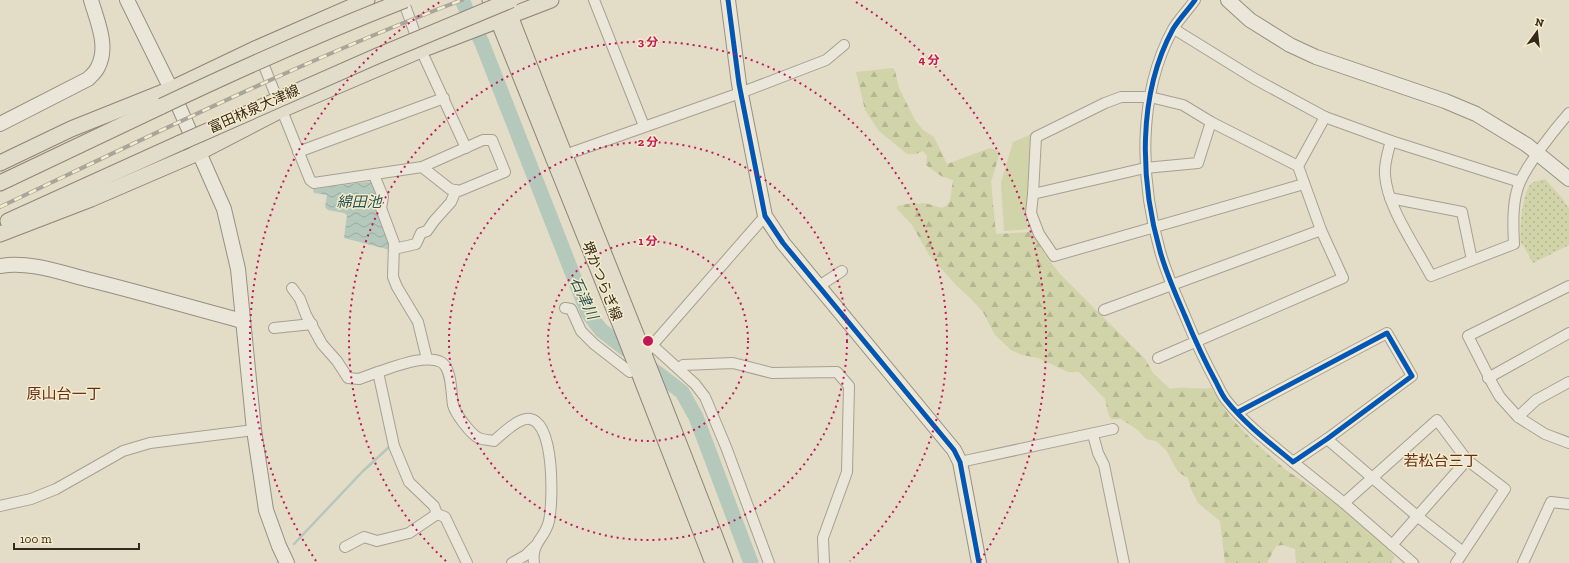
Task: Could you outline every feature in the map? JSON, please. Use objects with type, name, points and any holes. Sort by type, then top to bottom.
[{"type":"main road","points":[[0,163],[70,128],[171,89],[257,48],[367,0]]},
{"type":"main road","points":[[0,183],[162,106],[404,0]]},
{"type":"main road","name":"堺かつらぎ線","points":[[490,0],[503,14],[565,155],[641,357],[713,563]]},
{"type":"main road","name":"堺かつらぎ線","points":[[504,0],[503,14],[622,329],[641,357],[654,384],[691,473],[725,563]]},
{"type":"main road","points":[[0,234],[91,199],[200,152],[281,110],[421,50],[462,35],[503,14],[551,0]]},
{"type":"main road","name":"富田林泉大津線","points":[[0,225],[377,56],[503,14]]},
{"type":"street","points":[[0,124],[88,80],[98,68],[102,56],[102,39],[90,0]]},
{"type":"street","points":[[127,0],[171,89],[224,209],[238,269],[254,430],[266,510],[287,563]]},
{"type":"street","points":[[404,0],[421,50],[466,148]]},
{"type":"street","points":[[594,0],[644,126]]},
{"type":"street","points":[[728,0],[740,93],[765,216],[783,243],[954,450],[960,462],[979,563]]},
{"type":"street","points":[[1195,0],[1174,29],[1161,56],[1150,97],[1146,120],[1145,168],[1147,189],[1160,251],[1172,284],[1208,368],[1226,400],[1254,430],[1344,503],[1413,563]]},
{"type":"street","points":[[1228,0],[1250,20],[1290,45],[1316,57],[1476,114],[1538,153],[1569,179]]},
{"type":"street","points":[[1174,29],[1255,79],[1325,117],[1391,141],[1520,182]]},
{"type":"street","points":[[565,155],[740,93],[826,60],[844,45]]},
{"type":"street","points":[[257,48],[298,152],[310,180],[314,183],[422,167],[483,140],[492,140],[505,172],[459,191],[450,189],[422,167]]},
{"type":"street","points":[[1158,358],[1343,278],[1321,230],[1298,166],[1211,122],[1183,106],[1150,97],[1121,97],[1036,137],[1031,213],[1039,234],[1054,256],[1304,184]]},
{"type":"street","points":[[298,152],[444,98]]},
{"type":"street","points":[[1391,141],[1386,158],[1385,173],[1387,189],[1397,214],[1431,276],[1514,244],[1513,218],[1520,182],[1538,153],[1569,113]]},
{"type":"street","points":[[1298,166],[1325,117]]},
{"type":"street","points":[[1033,194],[1145,168],[1198,163],[1211,122]]},
{"type":"street","points":[[374,175],[383,197],[380,208],[394,243],[393,277],[397,287],[418,322],[427,359]]},
{"type":"street","points":[[394,249],[416,244],[421,233],[427,231],[451,202],[456,190]]},
{"type":"street","points":[[1390,198],[1462,212],[1472,260]]},
{"type":"street","points":[[641,357],[765,216]]},
{"type":"street","points":[[1104,310],[1321,230]]},
{"type":"street","points":[[0,266],[12,264],[40,267],[242,321]]},
{"type":"street","points":[[819,286],[842,271]]},
{"type":"street","points":[[1569,286],[1468,336],[1488,378],[1500,397],[1518,417],[1545,434],[1569,443]]},
{"type":"street","points":[[292,288],[300,299],[322,344],[337,361],[348,378],[359,379],[378,372],[427,359],[441,362],[447,368],[454,407],[470,431],[479,438],[494,441],[522,419],[530,419],[539,424],[544,431],[550,461],[551,505],[548,523],[534,547],[526,555],[512,563]]},
{"type":"street","points":[[564,308],[571,309],[582,331],[594,344],[680,369],[695,384],[705,397],[726,447],[769,563]]},
{"type":"street","points":[[274,328],[312,324]]},
{"type":"street","points":[[1488,378],[1569,333]]},
{"type":"street","points":[[1238,412],[1387,334],[1412,376],[1328,439],[1293,462]]},
{"type":"street","points":[[680,369],[683,365],[733,363],[772,373],[836,372],[849,386],[847,472],[823,538],[824,563]]},
{"type":"street","points":[[378,372],[394,446],[409,482],[434,506],[437,514],[445,518],[467,563]]},
{"type":"street","points":[[1518,417],[1536,400],[1569,382]]},
{"type":"street","points":[[1344,503],[1372,476],[1437,420],[1467,460],[1505,489],[1456,563]]},
{"type":"street","points":[[0,506],[31,498],[56,489],[123,451],[150,443],[254,430]]},
{"type":"street","points":[[960,462],[1113,430]]},
{"type":"street","points":[[1093,434],[1098,453],[1104,465],[1124,563]]},
{"type":"street","points":[[1328,439],[1417,516],[1463,552]]},
{"type":"street","points":[[1392,545],[1467,460]]},
{"type":"street","points":[[1523,563],[1551,502],[1569,504]]},
{"type":"street","points":[[345,546],[364,537],[377,541],[409,533],[437,514]]},
{"type":"street","points":[[534,547],[534,563]]},
{"type":"green space","points":[[893,68],[899,88],[915,120],[923,130],[934,137],[947,164],[990,148],[1000,152],[991,182],[996,234],[1031,232],[1048,259],[1061,275],[1146,360],[1153,373],[1170,389],[1211,388],[1230,417],[1253,441],[1286,470],[1337,504],[1378,539],[1395,557],[1391,563],[1296,563],[1295,549],[1283,545],[1276,546],[1267,563],[1225,563],[1220,521],[1198,503],[1191,489],[1188,478],[1178,472],[1166,450],[1156,441],[1146,439],[1138,430],[1121,419],[1112,419],[1109,416],[1105,399],[1079,372],[1068,372],[1038,358],[1022,355],[1011,350],[995,335],[983,312],[929,255],[912,225],[897,209],[897,206],[912,203],[925,203],[942,208],[946,206],[950,201],[953,180],[941,176],[926,165],[927,156],[923,151],[916,154],[907,154],[879,131],[865,110],[856,72]]},
{"type":"green space","points":[[1032,134],[1027,208],[1027,222],[1029,229],[1004,231],[1001,183],[1013,142]]},
{"type":"green space","points":[[1545,179],[1569,208],[1569,245],[1533,263],[1521,244],[1520,231],[1522,212],[1529,187],[1533,182]]},
{"type":"water","name":"綿田池","points":[[374,181],[392,245],[390,250],[344,238],[347,215],[328,210],[325,207],[327,195],[314,193],[313,189]]},
{"type":"waterway","name":"石津川","points":[[462,0],[482,43],[588,313],[601,330],[682,392],[696,417],[751,563]]},
{"type":"waterway","points":[[294,544],[363,471],[388,448]]},
{"type":"railway","points":[[0,207],[286,73],[403,23],[462,0]]},
{"type":"cycle path","points":[[728,0],[739,84],[765,216],[783,243],[954,450],[960,462],[979,563]]},
{"type":"cycle path","points":[[1195,0],[1173,29],[1161,55],[1153,82],[1148,110],[1146,167],[1153,224],[1165,267],[1207,366],[1222,394],[1233,409],[1249,425],[1293,462],[1327,439],[1412,376],[1387,333],[1238,412]]},
{"type":"district","name":"原山台一丁","points":[[64,394]]},
{"type":"district","name":"若松台三丁","points":[[1441,461]]}]
